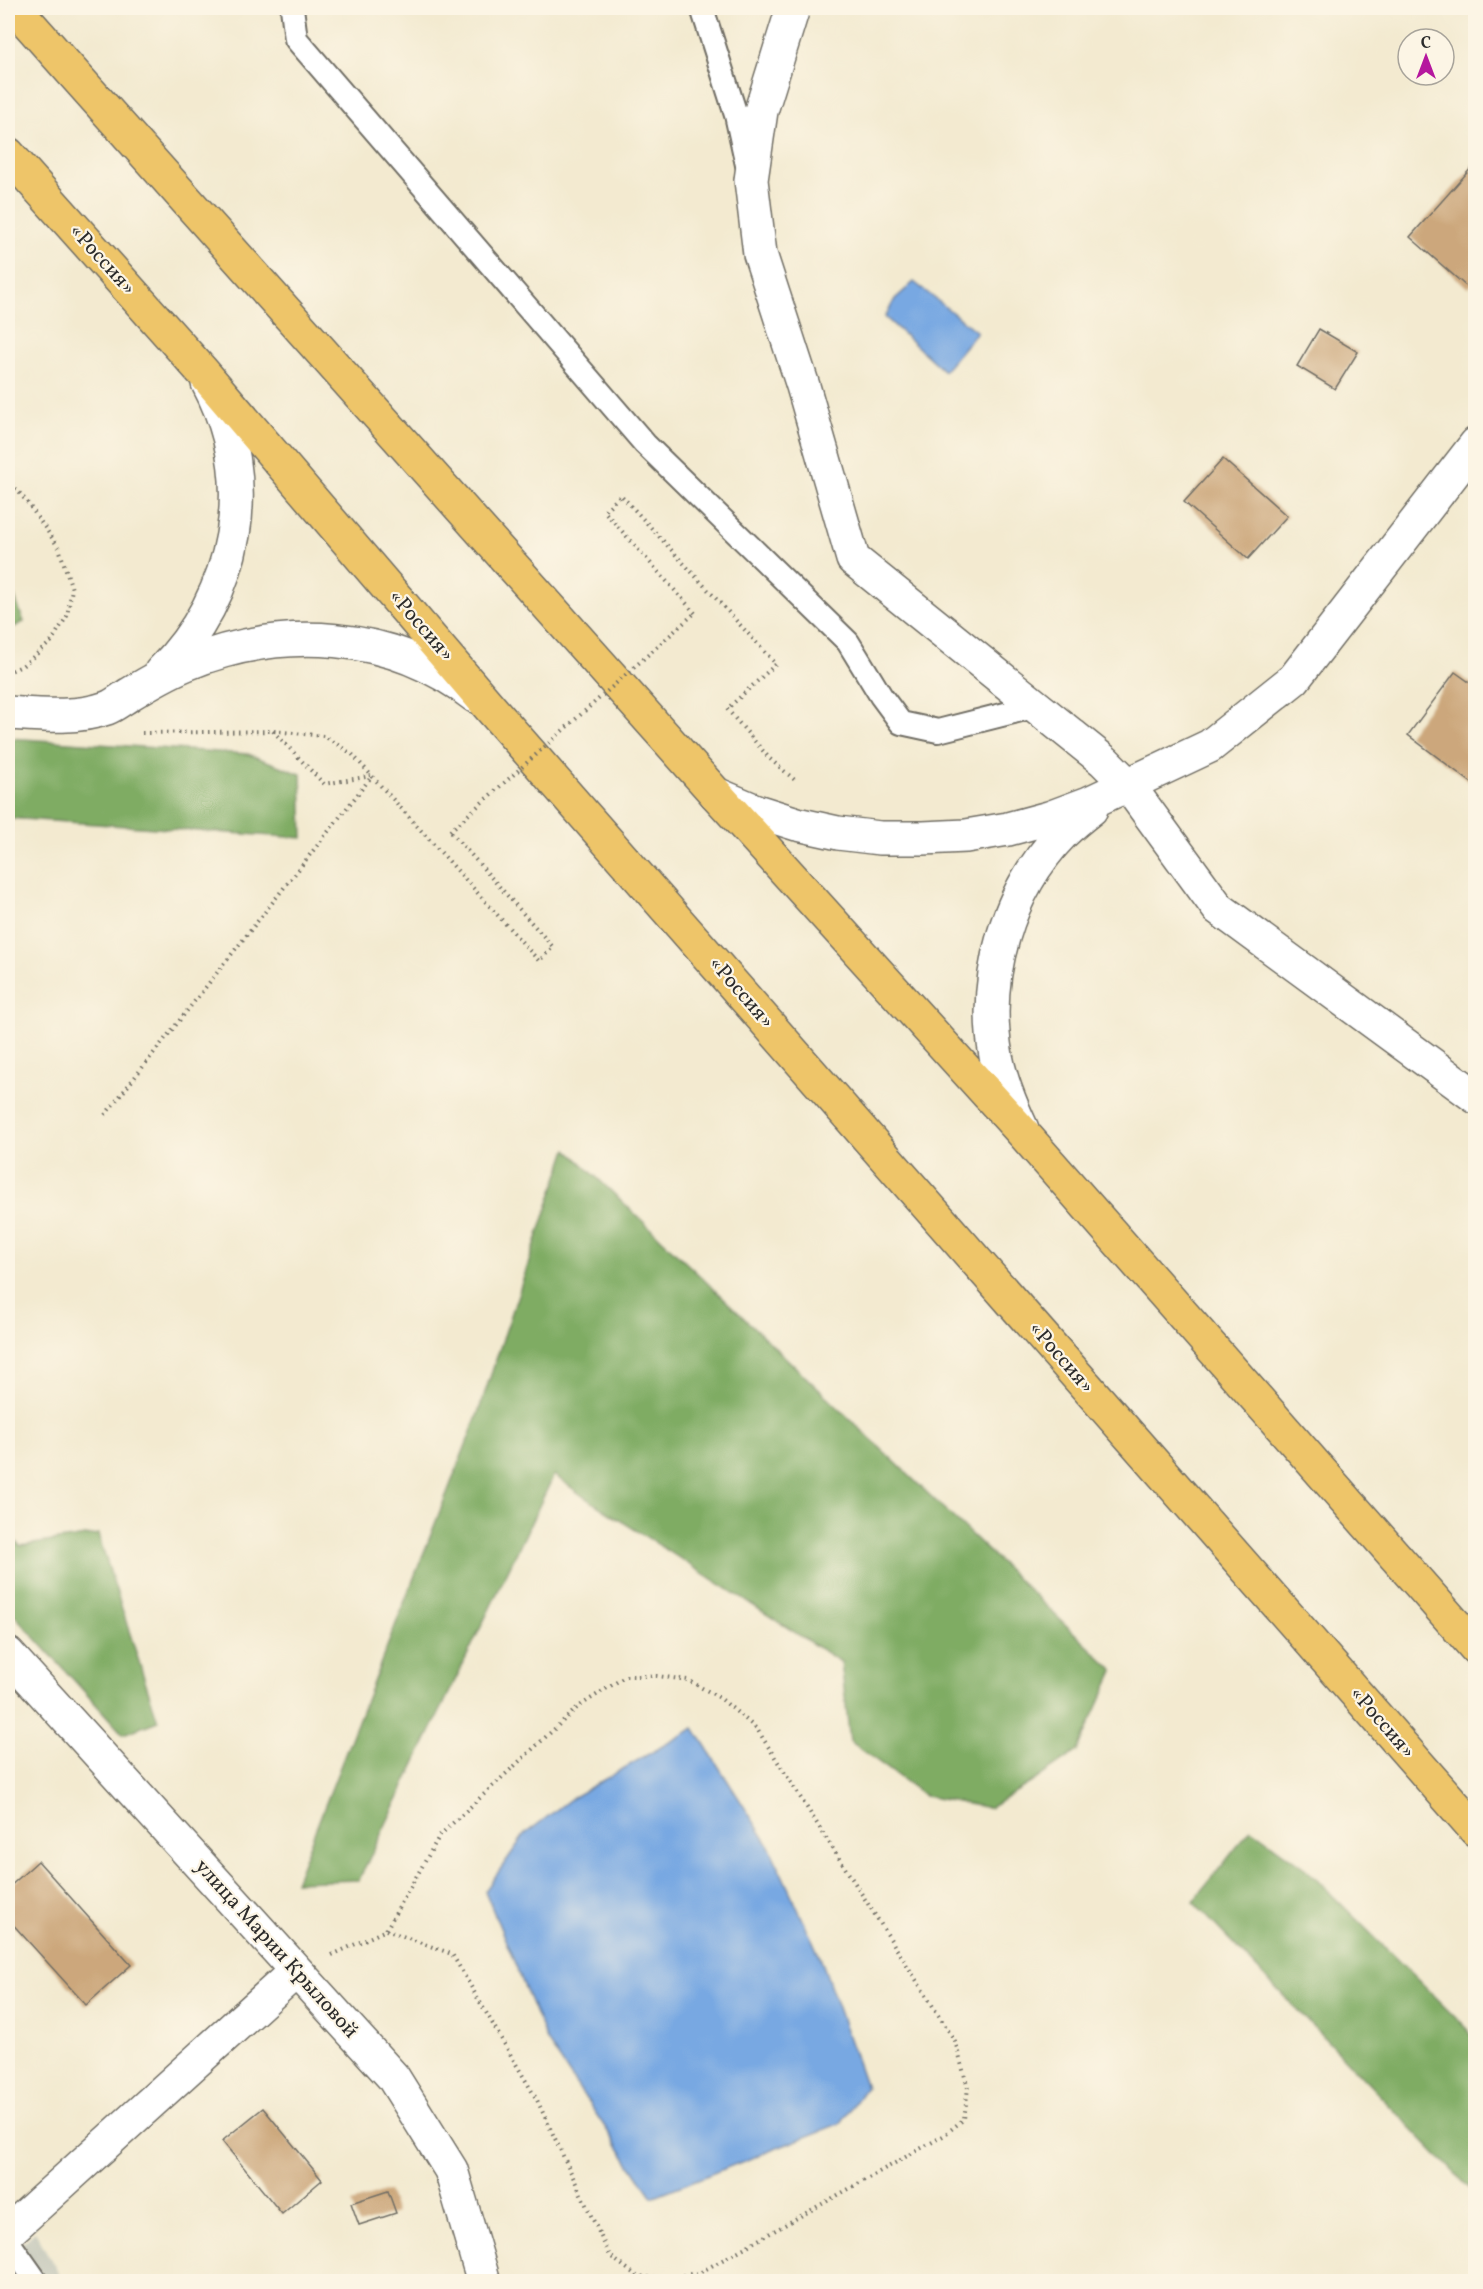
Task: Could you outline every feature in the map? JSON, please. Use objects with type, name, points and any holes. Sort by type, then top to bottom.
[{"type":"highway","points":[[15,8],[716,794],[1023,1133],[1476,1648]]},
{"type":"highway","name":"«Россия»","points":[[8,153],[202,371],[494,711],[1476,1830]]},
{"type":"street","points":[[793,8],[761,111],[751,180],[760,254],[803,386],[853,559],[1104,761],[1128,785],[1218,908],[1476,1097]]},
{"type":"street","points":[[151,681],[175,657],[196,630],[213,600],[225,569],[233,536],[236,490],[229,434],[218,401],[202,371]]},
{"type":"street","points":[[716,794],[756,811],[797,824],[838,833],[880,838],[923,838],[966,836],[1008,829],[1069,810],[1128,785],[1210,746],[1294,679],[1476,444]]},
{"type":"street","points":[[8,713],[59,717],[106,708],[151,681],[184,665],[219,652],[254,643],[291,638],[327,639],[364,645],[408,658],[433,669],[465,688],[494,711]]},
{"type":"street","points":[[1023,1133],[1007,1095],[996,1056],[992,1017],[994,976],[1003,937],[1017,899],[1038,864],[1057,841],[1094,806],[1128,785]]},
{"type":"street","name":"улица Марии Крыловой","points":[[8,1654],[393,2077],[451,2170],[484,2282]]},
{"type":"street","points":[[8,2232],[296,1971]]},
{"type":"lane","points":[[292,8],[296,39],[645,444],[848,642],[881,696],[901,723],[938,731],[1036,706]]},
{"type":"lane","points":[[702,8],[736,115],[751,180]]},
{"type":"lane","points":[[8,2241],[37,2282]]},
{"type":"path","points":[[8,479],[59,548],[72,589],[67,616],[51,642],[22,666],[8,672]]},
{"type":"path","points":[[131,733],[273,731],[324,736],[352,754],[539,961],[553,947],[450,831],[695,614],[604,511],[621,495],[776,664],[727,709],[770,759],[802,787]]},
{"type":"path","points":[[273,731],[324,784],[372,776]]},
{"type":"path","points":[[105,1115],[372,776]]},
{"type":"path","points":[[296,1971],[386,1930],[440,1835],[578,1707],[626,1676],[657,1676],[688,1680],[720,1698],[757,1729],[949,2031],[955,2041],[968,2088],[964,2119],[943,2136],[701,2272],[665,2279],[637,2276],[610,2256],[537,2100],[452,1954],[386,1930]]},
{"type":"shaded area","points":[[35,2232],[63,2281],[8,2281],[8,2256]]},
{"type":"green space","points":[[8,580],[24,622],[8,630]]},
{"type":"green space","points":[[8,738],[248,754],[301,774],[303,838],[8,818]]},
{"type":"green space","points":[[567,1149],[1114,1671],[1077,1751],[989,1808],[925,1796],[850,1741],[841,1662],[584,1497],[554,1475],[359,1880],[295,1882],[476,1419]]},
{"type":"green space","points":[[8,1533],[20,1546],[98,1534],[158,1721],[123,1734],[8,1608]]},
{"type":"green space","points":[[1251,1829],[1306,1869],[1475,2037],[1475,2194],[1193,1902]]},
{"type":"water","points":[[914,282],[977,332],[944,371],[885,317],[895,299]]},
{"type":"water","points":[[694,1728],[768,1844],[821,1959],[866,2087],[841,2123],[652,2197],[547,2041],[485,1891],[525,1834],[572,1798]]},
{"type":"building","points":[[1473,166],[1476,169],[1476,280],[1468,288],[1410,237]]},
{"type":"building","points":[[1319,329],[1358,352],[1335,389],[1297,366]]},
{"type":"building","points":[[1223,459],[1287,516],[1248,559],[1184,502]]},
{"type":"building","points":[[1455,672],[1476,687],[1476,780],[1473,784],[1408,735]]},
{"type":"building","points":[[38,1861],[131,1965],[86,2005],[8,1919],[8,1888]]},
{"type":"building","points":[[263,2108],[322,2180],[282,2214],[222,2141]]},
{"type":"building","points":[[388,2191],[396,2213],[359,2225],[351,2203]]}]
